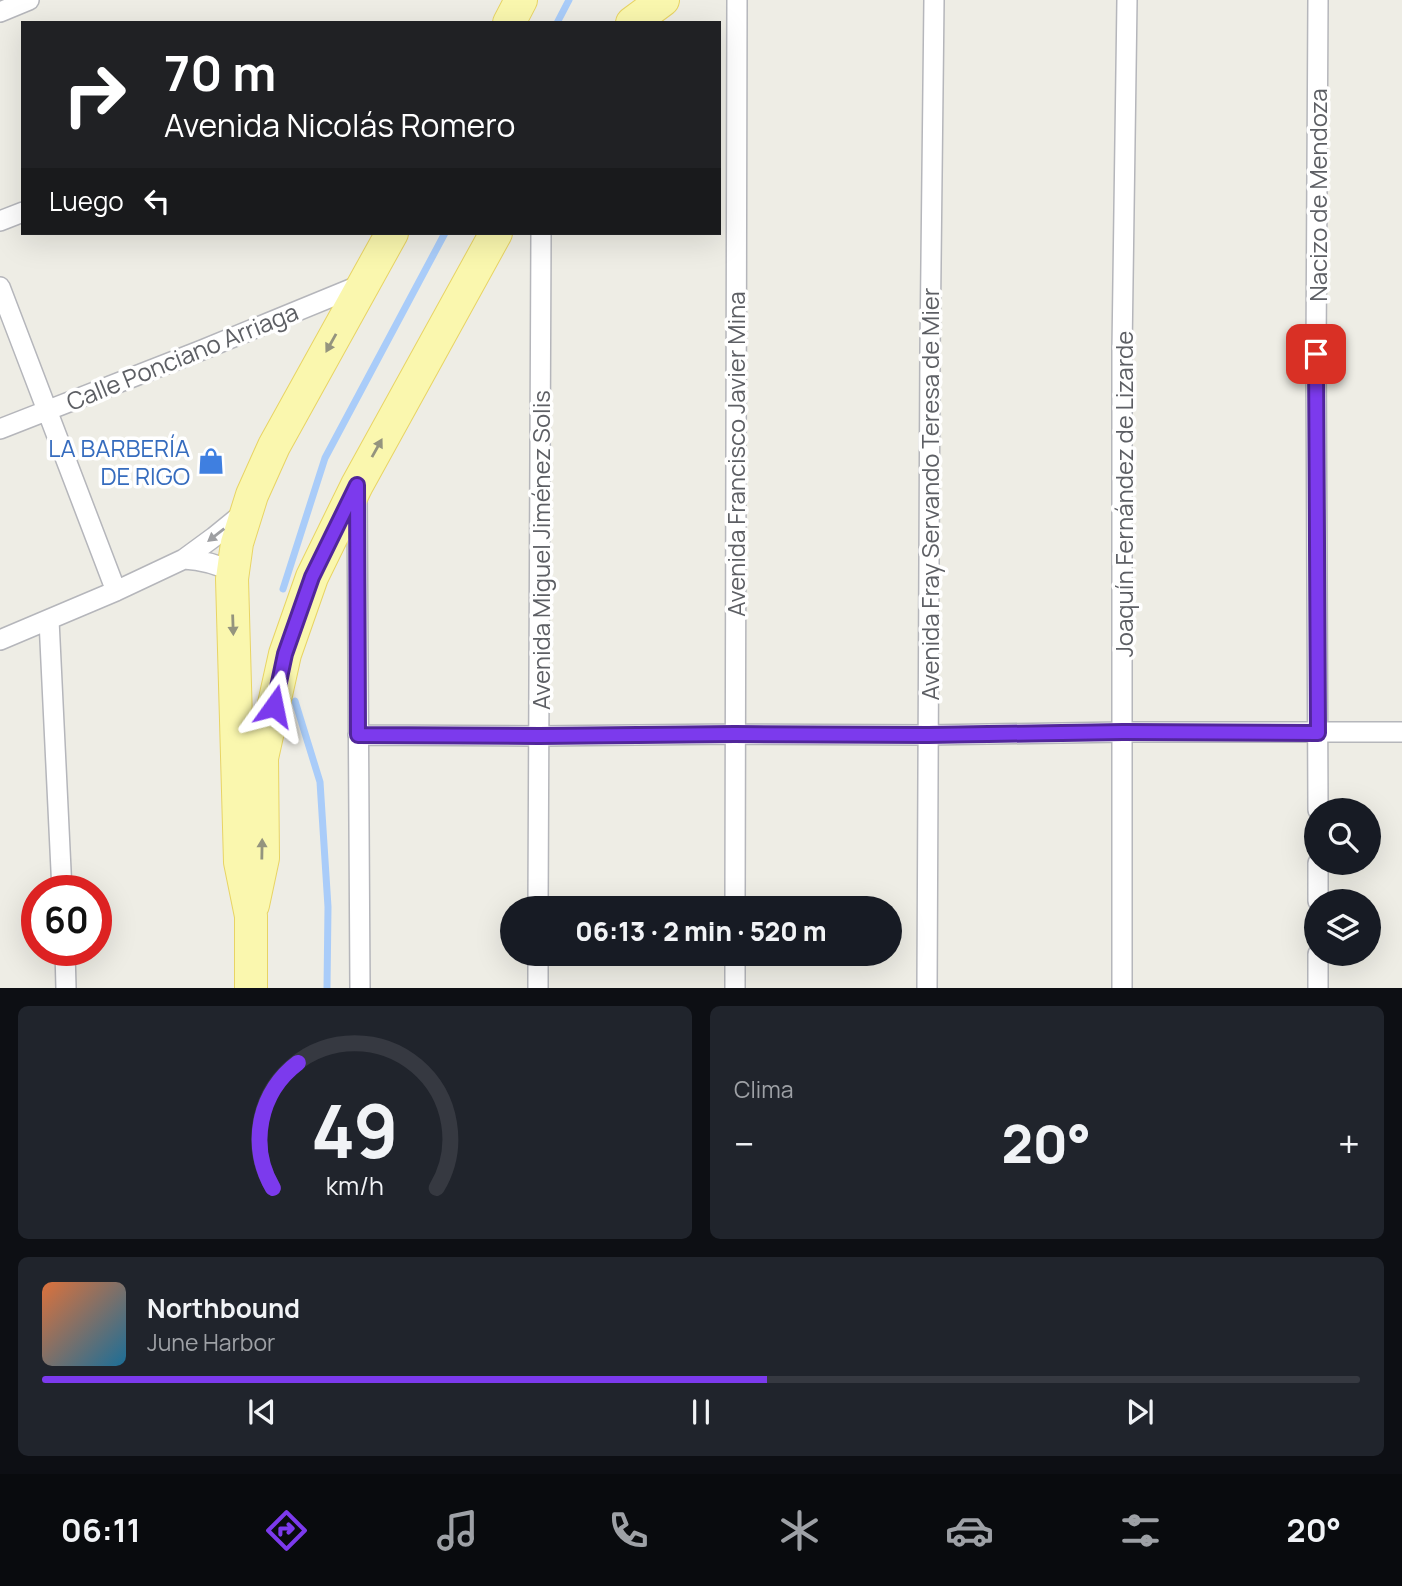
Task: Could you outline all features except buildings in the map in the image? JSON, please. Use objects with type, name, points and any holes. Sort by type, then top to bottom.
[{"type":"main road","points":[[510,21],[521,0]]},
{"type":"main road","points":[[614,21],[626,0]]},
{"type":"main road","points":[[635,21],[663,0]]},
{"type":"main road","points":[[251,988],[251,916],[240,862],[232,579],[237,543],[252,495],[274,446],[391,235]]},
{"type":"main road","points":[[251,916],[263,858],[262,758],[285,654],[312,577],[357,485],[495,235]]},
{"type":"street","points":[[0,12],[29,0]]},
{"type":"street","name":"Avenida Francisco Javier Mina","points":[[735,896],[737,0]]},
{"type":"street","name":"Avenida Fray Servando Teresa de Mier","points":[[927,988],[934,0]]},
{"type":"street","name":"Joaquín Fernández de Lizarde","points":[[1122,988],[1122,336],[1127,0]]},
{"type":"street","name":"Nacizo de Mendoza","points":[[1318,0],[1318,798]]},
{"type":"street","points":[[0,221],[21,213]]},
{"type":"street","name":"Avenida Miguel Jiménez Solis","points":[[538,896],[541,235]]},
{"type":"street","name":"Calle Ponciano Arriaga","points":[[0,429],[364,283]]},
{"type":"street","points":[[0,287],[116,591]]},
{"type":"street","points":[[357,485],[360,988]]},
{"type":"street","points":[[0,640],[184,559],[248,509]]},
{"type":"street","points":[[184,559],[211,563],[233,572]]},
{"type":"street","points":[[49,620],[61,875]]},
{"type":"street","points":[[358,735],[1402,732]]},
{"type":"street","points":[[65,966],[66,988]]},
{"type":"street","points":[[538,966],[538,988]]},
{"type":"street","points":[[735,966],[735,988]]},
{"type":"street","points":[[1318,966],[1318,988]]},
{"type":"waterway","points":[[558,21],[569,0]]},
{"type":"waterway","points":[[283,589],[325,458],[444,235]]},
{"type":"waterway","points":[[295,701],[320,782],[328,907],[327,988]]},
{"type":"place","name":"LA BARBERÍA DE RIGO","points":[[211,461]]},
{"type":"route","points":[[274,706],[285,654],[312,577],[357,485],[358,735],[1318,733],[1316,354]]}]
